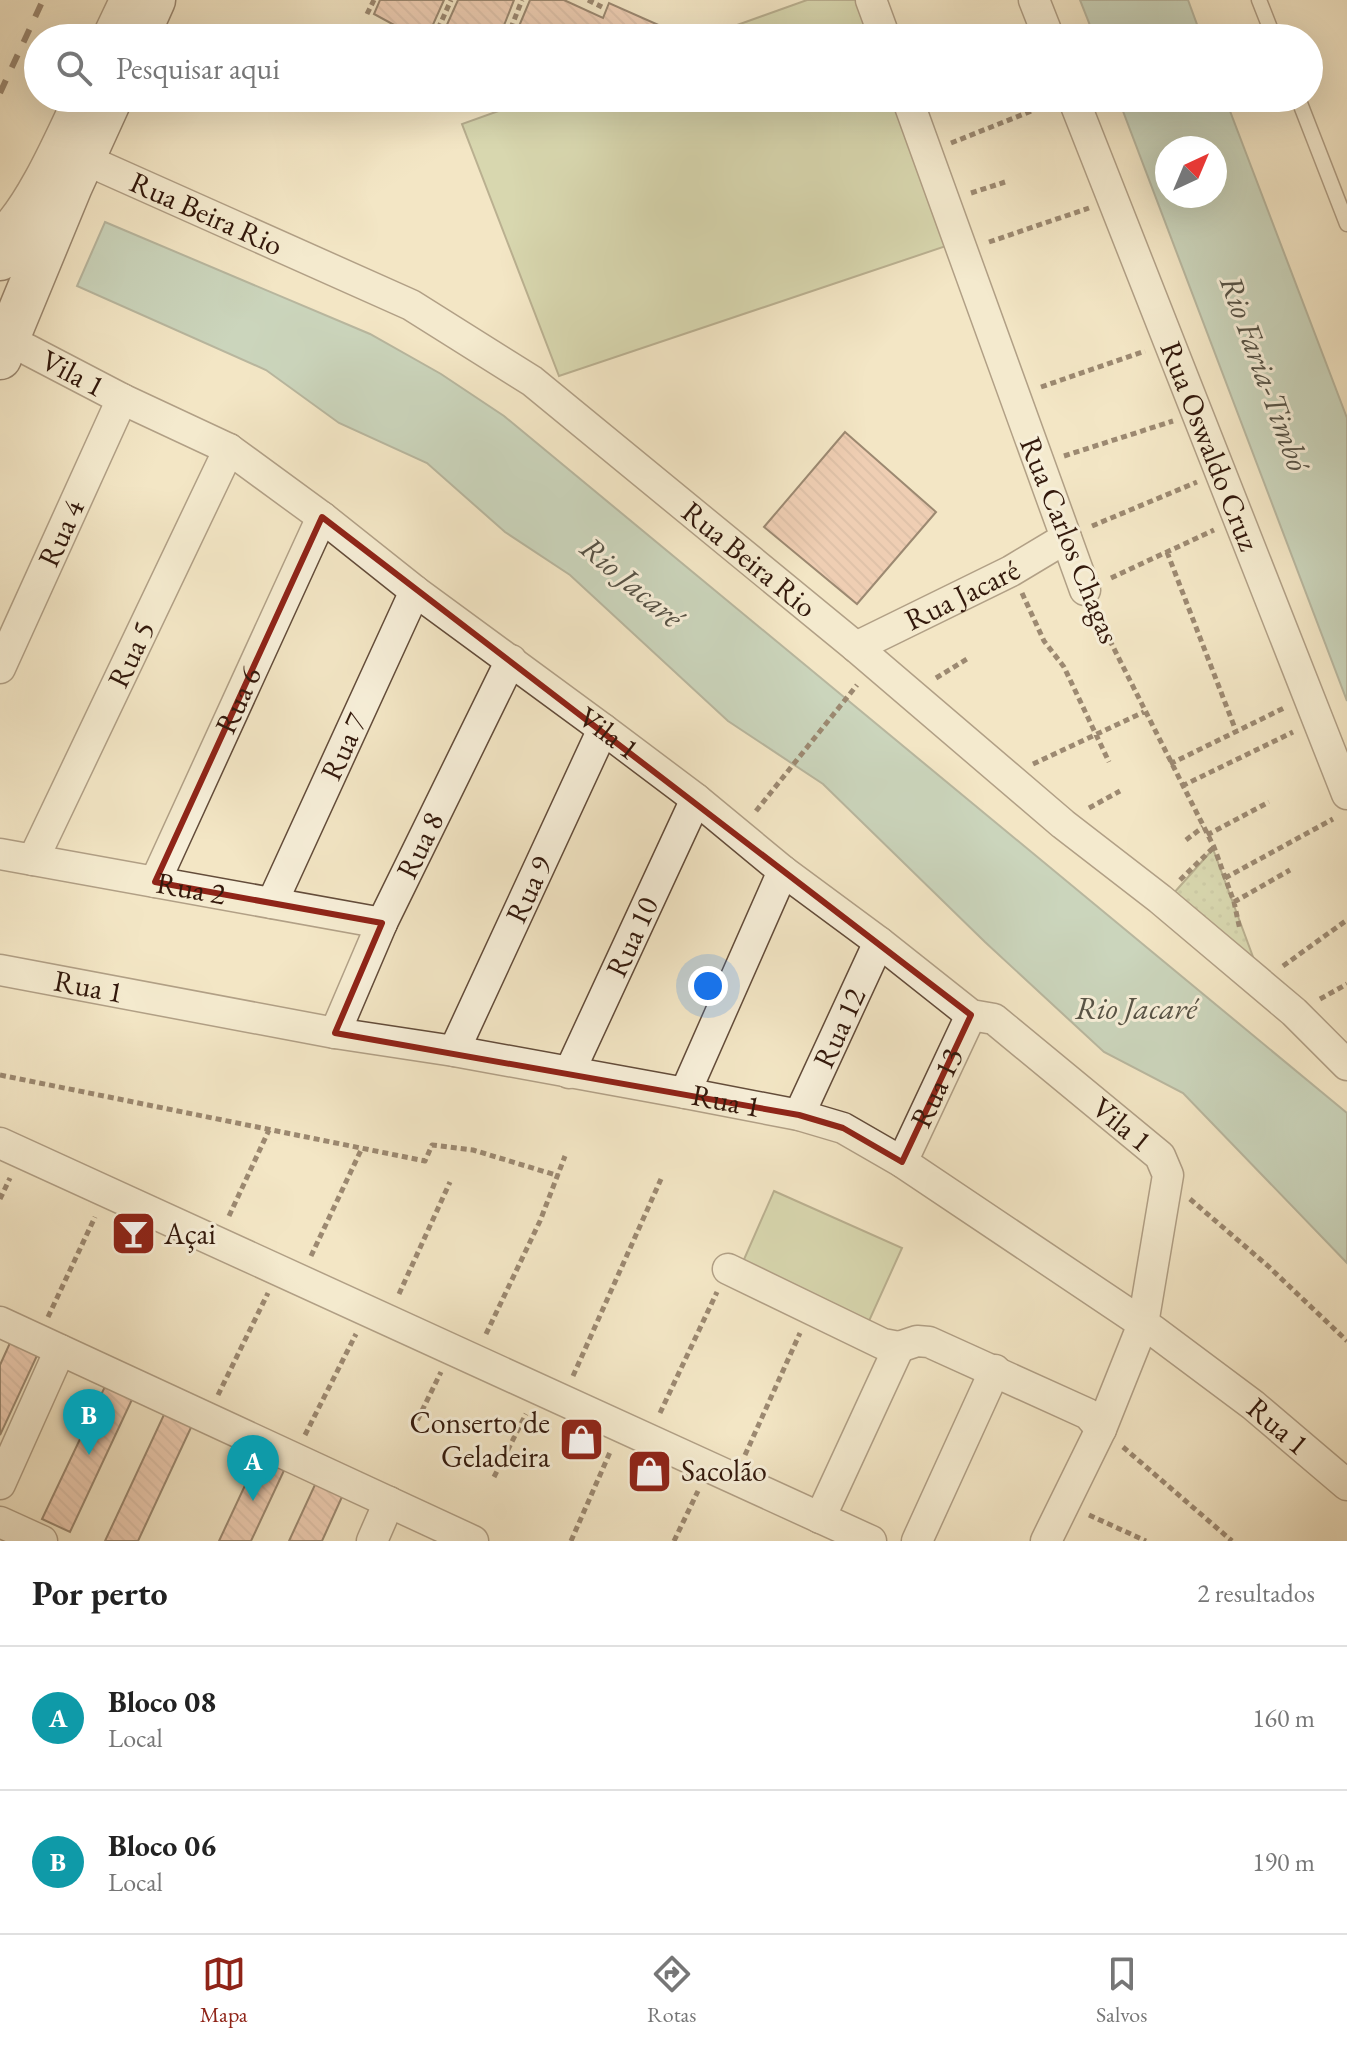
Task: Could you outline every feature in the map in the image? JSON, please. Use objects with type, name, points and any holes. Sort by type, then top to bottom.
[{"type":"main road","points":[[143,24],[154,0]]},
{"type":"main road","points":[[4,349],[105,112]]},
{"type":"main road","points":[[0,259],[78,172]]},
{"type":"street","points":[[114,24],[125,0]]},
{"type":"street","points":[[871,0],[880,24]]},
{"type":"street","points":[[1034,0],[1043,24]]},
{"type":"street","points":[[0,234],[15,219],[29,197],[72,112]]},
{"type":"street","name":"Rua Carlos Chagas","points":[[912,112],[1085,590]]},
{"type":"street","name":"Rua Oswaldo Cruz","points":[[1068,112],[1113,200],[1239,519],[1313,708],[1340,806]]},
{"type":"street","name":"Rua Beira Rio","points":[[78,172],[411,305],[532,381],[856,647],[1063,824],[1160,899],[1294,1012],[1347,1065]]},
{"type":"street","name":"Vila 1","points":[[4,349],[229,449],[696,799],[783,871],[971,1015],[994,1019],[1160,1156],[1168,1175]]},
{"type":"street","name":"Rua 4","points":[[0,668],[122,399]]},
{"type":"street","name":"Rua 5","points":[[33,860],[229,449]]},
{"type":"street","name":"Rua 6","points":[[155,882],[322,517]]},
{"type":"street","name":"Rua Jacaré","points":[[856,647],[1011,571],[1066,538]]},
{"type":"street","name":"Rua 7","points":[[272,903],[415,591]]},
{"type":"street","name":"Rua 8","points":[[335,1033],[382,923],[511,660]]},
{"type":"street","name":"Rua 9","points":[[454,1051],[603,729]]},
{"type":"street","name":"Rua 10","points":[[569,1073],[696,799]]},
{"type":"street","name":"Rua 2","points":[[0,854],[382,923]]},
{"type":"street","points":[[685,1093],[783,871]]},
{"type":"street","name":"Rua 12","points":[[799,1115],[879,942]]},
{"type":"street","name":"Rua 1","points":[[0,970],[335,1033],[685,1093],[799,1115],[843,1128],[902,1162],[1143,1324],[1253,1405],[1347,1485]]},
{"type":"street","name":"Rua 13","points":[[902,1162],[971,1015]]},
{"type":"street","points":[[0,1143],[871,1541]]},
{"type":"street","points":[[1046,1541],[1101,1429],[1143,1324],[1168,1175]]},
{"type":"street","points":[[728,1269],[883,1344],[899,1347],[917,1341],[929,1342],[995,1370],[1088,1414],[1101,1429]]},
{"type":"street","points":[[0,1322],[473,1541]]},
{"type":"street","points":[[0,1484],[49,1345]]},
{"type":"street","points":[[820,1518],[899,1347]]},
{"type":"street","points":[[917,1541],[995,1370]]},
{"type":"street","points":[[372,1541],[389,1502]]},
{"type":"street","points":[[0,1522],[42,1541]]},
{"type":"lane","points":[[1259,0],[1268,24]]},
{"type":"lane","points":[[1303,112],[1347,224]]},
{"type":"path","points":[[367,14],[374,0]]},
{"type":"path","points":[[440,24],[451,0]]},
{"type":"path","points":[[513,24],[522,0]]},
{"type":"path","points":[[588,0],[602,7]]},
{"type":"path","points":[[927,152],[1033,112]]},
{"type":"path","points":[[961,251],[1113,200]]},
{"type":"path","points":[[1014,397],[1169,342]]},
{"type":"path","points":[[1038,465],[1197,414]]},
{"type":"path","points":[[1066,538],[1220,472]]},
{"type":"path","points":[[1085,590],[1239,519]]},
{"type":"path","points":[[1167,552],[1236,731]]},
{"type":"path","points":[[1011,571],[1034,623],[1064,667],[1109,762]]},
{"type":"path","name":"Rua Carlos Chagas","points":[[1085,590],[1214,847],[1234,902],[1254,979]]},
{"type":"path","points":[[738,834],[854,690]]},
{"type":"path","points":[[1170,764],[1236,731],[1313,708]]},
{"type":"path","points":[[1182,786],[1313,708]]},
{"type":"path","points":[[1007,774],[1053,756],[1144,712]]},
{"type":"path","points":[[1207,835],[1269,802]]},
{"type":"path","points":[[1225,878],[1340,806]]},
{"type":"path","points":[[1186,840],[1203,827]]},
{"type":"path","points":[[1160,899],[1214,847]]},
{"type":"path","points":[[1234,902],[1290,870]]},
{"type":"path","points":[[1254,979],[1347,920]]},
{"type":"path","points":[[0,1075],[425,1161],[432,1145],[473,1150],[559,1176]]},
{"type":"path","points":[[217,1242],[269,1130]]},
{"type":"path","points":[[207,1418],[362,1148]]},
{"type":"path","points":[[413,1429],[463,1355],[559,1176],[565,1156]]},
{"type":"path","points":[[1168,1175],[1192,1201],[1268,1266],[1347,1341]]},
{"type":"path","points":[[494,1477],[550,1394],[661,1179]]},
{"type":"path","points":[[294,1458],[450,1182]]},
{"type":"path","points":[[49,1345],[107,1192]]},
{"type":"path","points":[[571,1541],[728,1269]]},
{"type":"path","points":[[674,1541],[722,1473],[811,1310]]},
{"type":"path","points":[[1101,1429],[1232,1541]]},
{"type":"path","points":[[1064,1503],[1146,1541]]},
{"type":"highlighted area","points":[[322,517],[971,1015],[902,1162],[843,1128],[799,1115],[335,1033],[382,923],[155,882]]},
{"type":"shaded area","points":[[807,0],[867,0],[876,24],[740,24]]},
{"type":"shaded area","points":[[496,112],[909,112],[958,242],[559,376],[462,124]]},
{"type":"shaded area","points":[[1213,849],[1256,965],[1173,894]]},
{"type":"shaded area","points":[[774,1191],[902,1248],[869,1321],[742,1264]]},
{"type":"water","points":[[1080,0],[1188,0],[1197,24],[1089,24]]},
{"type":"water","name":"Rio Faria-Timbó","points":[[1123,112],[1230,112],[1347,418],[1347,701],[1160,208],[1227,208],[1227,136],[1155,136],[1155,195]]},
{"type":"water","name":"Rio Jacaré","points":[[105,222],[370,334],[441,374],[504,416],[1347,1113],[1347,1263],[1183,1093],[1104,1052],[985,942],[823,784],[728,721],[570,575],[505,532],[427,463],[339,423],[266,370],[77,286]]},
{"type":"building","points":[[380,0],[444,0],[433,24],[392,24],[374,14]]},
{"type":"building","points":[[458,0],[514,0],[505,24],[447,24]]},
{"type":"building","points":[[530,0],[564,0],[603,18],[609,3],[656,24],[520,24]]},
{"type":"building","points":[[845,432],[936,512],[857,604],[764,527]]},
{"type":"building","points":[[14,1334],[41,1347],[0,1435],[0,1365]]},
{"type":"building","points":[[109,1378],[136,1391],[70,1532],[42,1519]]},
{"type":"building","points":[[168,1406],[195,1419],[138,1541],[105,1541]]},
{"type":"building","points":[[262,1449],[288,1462],[251,1541],[219,1541]]},
{"type":"building","points":[[319,1476],[346,1488],[322,1541],[289,1541]]},
{"type":"railway","points":[[32,24],[43,0]]},
{"type":"railway","points":[[0,93],[24,41]]},
{"type":"place","name":"Açai","points":[[133,1234]]},
{"type":"place","name":"Conserto de Geladeira","points":[[581,1440]]},
{"type":"place","name":"Bloco 06","points":[[89,1455]]},
{"type":"place","name":"Sacolão","points":[[650,1471]]},
{"type":"place","name":"Bloco 08","points":[[253,1501]]}]
